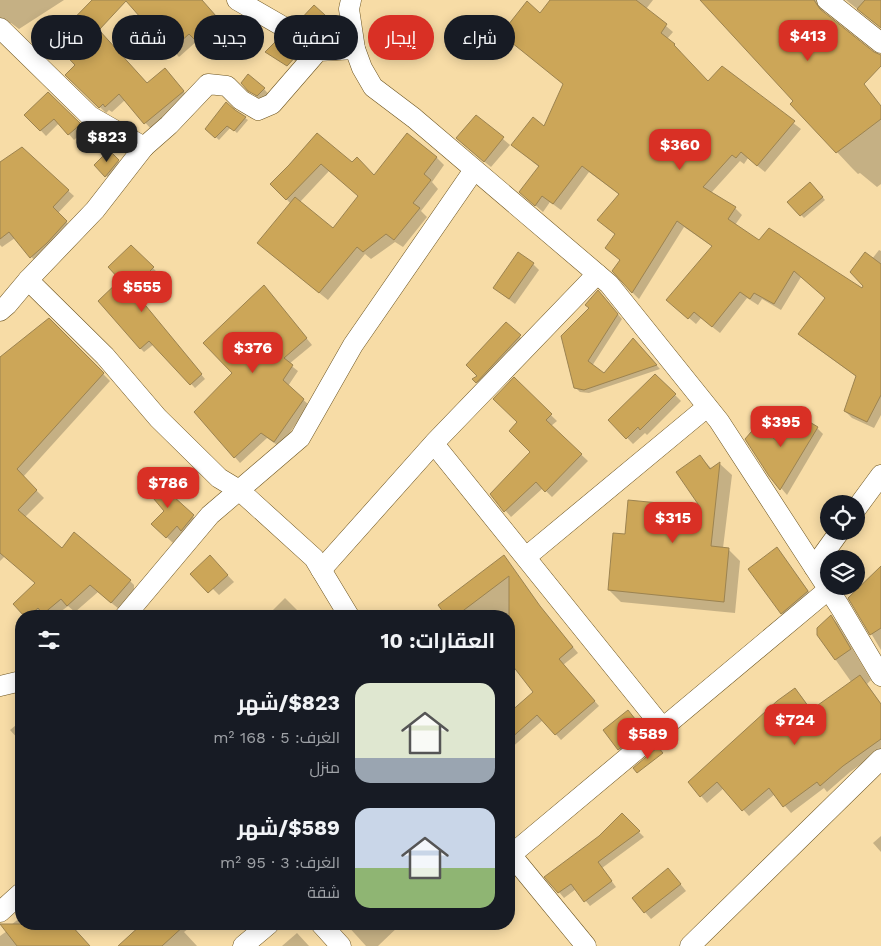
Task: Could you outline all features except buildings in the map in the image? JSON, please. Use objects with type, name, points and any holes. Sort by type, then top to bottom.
[{"type":"street","points":[[237,0],[274,21]]},
{"type":"street","points":[[827,0],[881,43]]},
{"type":"street","points":[[0,28],[90,116],[144,147]]},
{"type":"street","points":[[358,57],[373,87],[414,118],[609,284],[724,430],[820,575]]},
{"type":"street","points":[[0,311],[95,210],[144,147],[169,125],[208,84],[227,86],[242,100],[258,110],[272,104],[310,60]]},
{"type":"street","points":[[130,610],[210,515],[300,438],[353,345],[474,170]]},
{"type":"street","points":[[321,570],[434,444],[597,274]]},
{"type":"street","points":[[28,280],[105,356],[158,418],[219,478],[239,490],[314,558],[339,610]]},
{"type":"street","points":[[526,557],[707,407]]},
{"type":"street","points":[[434,444],[663,728]]},
{"type":"street","points":[[865,496],[880,477]]},
{"type":"street","points":[[814,566],[833,540]]},
{"type":"street","points":[[515,848],[663,728],[822,595]]},
{"type":"street","points":[[833,595],[881,676]]},
{"type":"street","points":[[0,686],[15,682]]},
{"type":"street","points":[[690,946],[881,759]]},
{"type":"street","points":[[515,860],[586,946]]},
{"type":"street","points":[[0,912],[15,898]]},
{"type":"street","points":[[243,946],[263,930]]},
{"type":"street","points":[[326,930],[341,946]]}]
